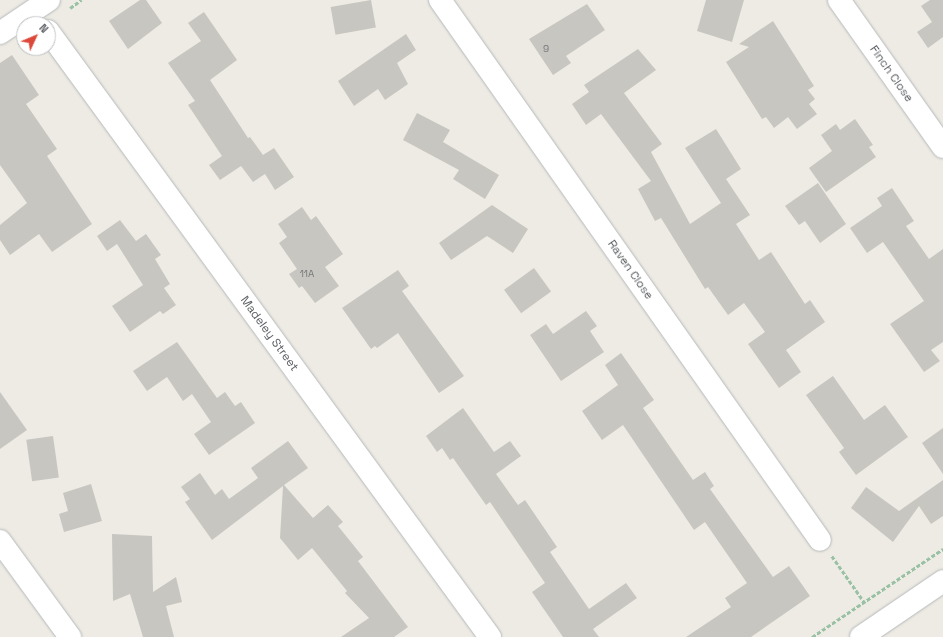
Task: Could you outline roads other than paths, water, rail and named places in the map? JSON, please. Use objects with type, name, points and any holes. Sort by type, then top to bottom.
[{"type":"street","name":"Raven Close","points":[[440,0],[820,540]]},
{"type":"street","name":"Finch Close","points":[[839,0],[943,147]]},
{"type":"street","points":[[0,33],[42,12]]},
{"type":"street","name":"Madeley Street","points":[[56,42],[490,637]]},
{"type":"street","points":[[0,541],[70,637]]},
{"type":"street","points":[[861,637],[885,631],[943,581]]}]
